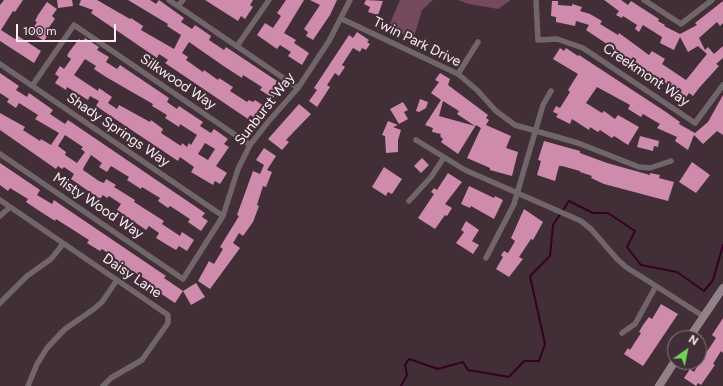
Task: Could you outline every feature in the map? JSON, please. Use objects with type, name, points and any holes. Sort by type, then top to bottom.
[{"type":"main road","points":[[695,330],[723,288]]},
{"type":"main road","points":[[659,386],[669,370]]},
{"type":"street","points":[[169,0],[298,88]]},
{"type":"street","points":[[178,6],[183,0]]},
{"type":"street","points":[[237,46],[269,0]]},
{"type":"street","name":"Sunburst Way","points":[[183,278],[222,216],[238,169],[250,146],[268,122],[298,88],[330,42],[350,0]]},
{"type":"street","name":"Creekmont Way","points":[[536,0],[538,40],[566,41],[583,48],[695,123],[723,85]]},
{"type":"street","points":[[644,0],[680,24],[712,0]]},
{"type":"street","name":"Twin Park Drive","points":[[342,19],[458,74],[477,90],[487,103],[505,119],[515,125],[578,143],[639,167],[650,168],[671,161]]},
{"type":"street","name":"Silkwood Way","points":[[32,86],[74,25],[250,146]]},
{"type":"street","points":[[458,74],[478,42]]},
{"type":"street","name":"Shady Springs Way","points":[[0,64],[222,216]]},
{"type":"street","points":[[486,258],[518,194],[543,106],[551,90]]},
{"type":"street","points":[[416,140],[443,158],[465,170],[569,215],[591,229],[617,259],[626,267],[703,316]]},
{"type":"street","name":"Misty Wood Way","points":[[0,154],[183,278]]},
{"type":"street","points":[[409,201],[431,177],[443,158]]},
{"type":"street","name":"Daisy Lane","points":[[0,200],[63,244],[166,312],[169,320],[139,362],[111,378],[103,386]]},
{"type":"street","points":[[0,216],[10,207]]},
{"type":"street","points":[[0,303],[27,276],[51,259],[63,244]]},
{"type":"street","points":[[28,386],[37,364],[47,348],[65,329],[98,306],[117,280]]},
{"type":"street","points":[[622,333],[635,324],[656,286]]},
{"type":"shaded area","points":[[400,0],[433,0],[422,10],[413,40],[389,26]]},
{"type":"shaded area","points":[[458,0],[511,0],[498,9],[469,4]]},
{"type":"building","points":[[4,0],[23,0],[15,12],[13,11],[1,30],[15,39],[18,36],[41,51],[34,63],[0,41],[0,5]]},
{"type":"building","points":[[57,0],[72,0],[73,6],[58,8]]},
{"type":"building","points":[[81,0],[97,0],[130,19],[131,18],[143,26],[141,30],[174,49],[181,35],[167,26],[168,24],[128,0],[150,0],[156,4],[159,0],[184,18],[181,22],[192,29],[195,25],[211,36],[209,40],[224,50],[226,47],[277,81],[275,85],[279,88],[273,98],[260,90],[262,87],[243,75],[242,78],[189,42],[182,53],[188,57],[186,60],[203,72],[204,70],[218,80],[219,78],[233,87],[230,91],[247,102],[249,100],[253,102],[255,100],[264,106],[255,118],[250,115],[248,119],[165,63],[168,60],[159,54],[157,58],[91,13],[93,10],[79,5]]},
{"type":"building","points":[[205,0],[253,0],[250,5],[253,7],[245,19],[241,16],[238,21]]},
{"type":"building","points":[[286,0],[304,0],[284,33],[296,40],[294,43],[309,53],[302,65],[288,56],[291,52],[280,45],[277,49],[257,35],[265,23],[273,28],[281,16],[277,13]]},
{"type":"building","points":[[310,0],[337,0],[330,15],[313,40],[306,36],[308,32],[304,29],[320,5]]},
{"type":"building","points":[[366,0],[383,1],[378,15],[368,12],[370,7],[364,4]]},
{"type":"building","points":[[604,0],[621,0],[628,5],[631,1],[659,19],[658,21],[665,25],[664,26],[680,34],[697,25],[695,23],[723,1],[723,23],[720,26],[717,22],[699,38],[705,50],[708,47],[714,54],[723,46],[723,58],[716,64],[719,66],[693,96],[689,93],[685,99],[676,93],[677,91],[586,30],[589,25],[576,21],[575,26],[556,22],[556,17],[551,16],[552,1],[558,1],[558,5],[572,6],[572,4],[582,7],[580,11],[590,14],[602,21],[600,24],[618,35],[619,33],[649,55],[652,51],[665,59],[662,64],[686,80],[707,54],[698,46],[688,52],[680,37],[674,50],[660,43],[662,37],[643,25],[639,32],[635,29],[637,25],[623,16],[622,18],[616,15],[619,11]]},
{"type":"building","points":[[47,2],[57,9],[52,16],[55,19],[47,30],[50,32],[44,41],[31,32],[37,22],[35,21],[38,15]]},
{"type":"building","points":[[357,32],[369,40],[367,42],[370,44],[366,50],[362,48],[360,52],[353,48],[342,65],[345,67],[339,76],[335,73],[327,85],[330,87],[317,107],[309,101],[317,90],[314,88],[349,35],[353,38]]},
{"type":"building","points":[[85,38],[99,47],[97,50],[109,57],[106,62],[117,69],[120,65],[169,98],[167,102],[177,109],[179,106],[203,122],[200,126],[211,133],[214,129],[228,139],[224,144],[229,147],[216,166],[227,173],[220,184],[215,181],[213,185],[191,172],[194,167],[180,157],[178,161],[96,106],[99,101],[90,96],[88,100],[67,87],[66,90],[55,83],[59,77],[55,74],[60,66],[64,69],[71,59],[67,56],[69,52],[79,39],[83,42]],"holes":[[[85,59],[96,66],[94,69],[106,77],[153,104],[152,106],[167,115],[165,118],[179,127],[180,124],[197,135],[191,145],[189,143],[187,147],[182,143],[181,146],[161,133],[163,129],[151,120],[150,122],[119,105],[117,109],[108,103],[112,97],[99,88],[98,91],[74,75]],[[205,143],[215,149],[208,160],[198,154]]]},
{"type":"building","points":[[560,48],[564,51],[566,48],[578,56],[579,55],[666,112],[680,122],[679,124],[695,133],[708,122],[723,95],[723,135],[717,131],[703,144],[694,135],[688,150],[675,141],[677,137],[657,128],[660,124],[643,114],[641,117],[628,109],[630,105],[597,87],[586,103],[602,113],[604,111],[615,119],[618,115],[639,127],[628,145],[614,136],[612,138],[600,130],[598,132],[590,127],[589,130],[572,119],[570,124],[556,117],[558,114],[553,112],[556,106],[560,108],[570,92],[568,90],[578,74],[553,59]]},
{"type":"building","points":[[0,73],[19,86],[16,90],[27,97],[29,93],[53,110],[50,114],[65,124],[68,120],[205,213],[202,217],[208,221],[201,231],[188,222],[190,219],[170,206],[168,208],[158,201],[160,198],[127,180],[129,177],[111,166],[107,172],[99,167],[102,163],[91,155],[84,167],[83,170],[99,181],[104,183],[106,179],[116,185],[114,187],[164,221],[162,224],[180,236],[182,232],[194,240],[187,251],[179,246],[176,250],[156,238],[159,233],[149,226],[146,230],[117,210],[121,204],[109,196],[107,198],[103,195],[100,199],[71,179],[74,174],[64,167],[62,169],[58,166],[56,169],[0,130],[0,113],[25,127],[23,130],[40,141],[41,139],[51,145],[59,133],[35,119],[38,115],[19,103],[16,108],[7,102],[9,99],[0,93]],"holes":[[[65,135],[83,147],[81,149],[85,152],[77,163],[65,155],[66,152],[58,146]]]},
{"type":"building","points":[[440,73],[450,79],[448,85],[488,115],[486,118],[489,120],[486,125],[511,136],[506,148],[518,152],[512,176],[490,170],[490,168],[467,158],[481,128],[476,125],[458,154],[441,142],[443,139],[440,136],[441,134],[432,132],[433,128],[425,125],[441,100],[431,93],[439,82],[435,80]],"holes":[[[443,101],[459,111],[457,114],[475,126],[439,116]]]},
{"type":"building","points":[[420,99],[428,102],[426,108],[419,112],[416,111]]},
{"type":"building","points":[[403,102],[408,110],[404,112],[408,119],[399,124],[390,109]]},
{"type":"building","points":[[299,104],[311,114],[286,140],[289,142],[282,150],[268,139]]},
{"type":"building","points":[[388,121],[398,125],[393,127],[401,130],[398,140],[398,152],[386,153],[385,136],[382,135]]},
{"type":"building","points":[[640,136],[659,141],[658,147],[654,146],[653,151],[637,147]]},
{"type":"building","points":[[544,141],[580,151],[580,153],[607,163],[650,175],[650,173],[660,175],[659,178],[674,182],[668,201],[604,184],[591,178],[592,176],[562,166],[559,166],[555,181],[537,175],[541,161],[538,160]]},
{"type":"building","points":[[264,148],[276,156],[267,170],[272,172],[266,187],[263,186],[257,205],[259,206],[253,222],[243,236],[239,233],[233,243],[240,248],[210,289],[198,281],[209,261],[214,264],[223,249],[220,247],[239,216],[237,215],[253,171],[260,174],[264,165],[256,160]]},
{"type":"building","points":[[422,158],[429,165],[421,173],[414,166]]},
{"type":"building","points":[[692,162],[710,175],[696,193],[679,182]]},
{"type":"building","points":[[0,163],[40,190],[37,195],[52,204],[54,200],[166,276],[164,278],[183,291],[175,303],[148,285],[150,282],[131,270],[129,273],[117,265],[119,261],[102,249],[100,251],[87,243],[89,240],[56,219],[55,221],[26,202],[28,199],[10,188],[8,191],[0,185]]},
{"type":"building","points":[[384,167],[402,179],[392,194],[388,192],[386,196],[372,187]]},
{"type":"building","points":[[448,173],[462,182],[445,204],[452,208],[435,229],[418,218],[434,194],[431,192],[434,188],[437,190]]},
{"type":"building","points":[[469,186],[494,198],[495,196],[503,200],[494,219],[471,206],[470,208],[461,204]]},
{"type":"building","points":[[524,209],[543,222],[533,240],[531,239],[519,257],[523,259],[509,277],[496,269],[503,257],[501,255],[504,251],[508,253],[515,241],[511,238]]},
{"type":"building","points":[[466,221],[479,230],[472,241],[479,245],[473,254],[456,243],[464,232],[461,230]]},
{"type":"building","points":[[196,283],[205,297],[191,305],[183,291]]},
{"type":"building","points":[[661,304],[678,314],[643,366],[624,354],[628,348],[630,350],[641,333],[639,332],[643,325],[649,317],[652,319]]},
{"type":"building","points":[[723,318],[723,353],[721,351],[713,364],[715,365],[701,385],[698,383],[696,386],[684,378],[689,370],[694,372],[695,370],[707,370],[707,352],[716,338],[712,335]]},
{"type":"waterway","points":[[401,386],[407,375],[405,365],[409,359],[438,369],[463,362],[468,370],[509,377],[524,361],[539,361],[545,344],[530,276],[550,256],[553,225],[569,201],[593,213],[608,213],[635,231],[627,247],[641,265],[677,272],[704,291],[713,280],[723,245]]}]
